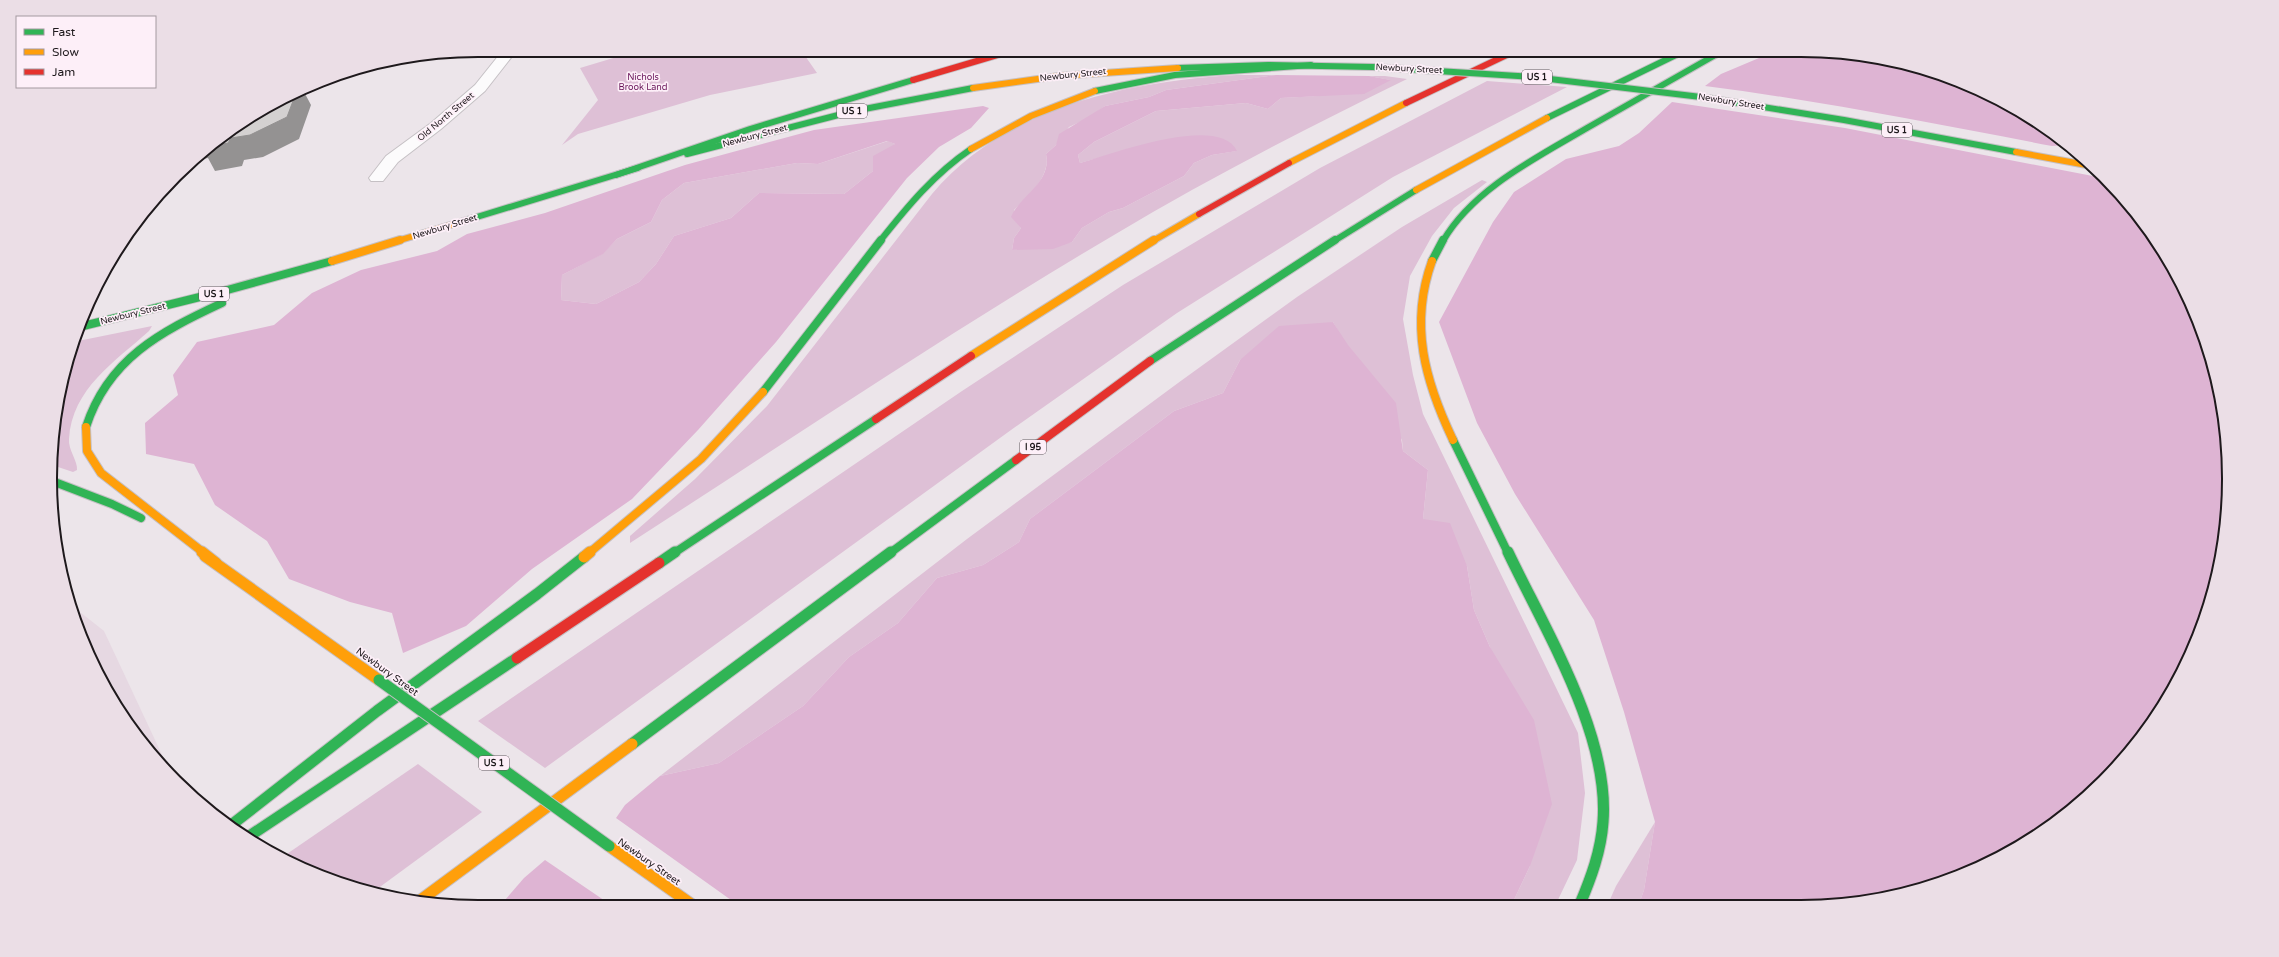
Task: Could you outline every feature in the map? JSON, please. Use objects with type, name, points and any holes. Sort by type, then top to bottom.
[{"type":"main road","points":[[616,175],[750,129],[991,57]]},
{"type":"main road","points":[[252,834],[975,353],[1096,275],[1212,206],[1314,150],[1414,98],[1502,57]]},
{"type":"main road","name":"I 95","points":[[426,896],[1140,368],[1240,299],[1354,226],[1455,167],[1574,104],[1671,57]]},
{"type":"main road","points":[[1582,900],[1593,874],[1602,845],[1605,814],[1602,779],[1595,745],[1584,712],[1570,681],[1435,402],[1425,372],[1420,345],[1420,300],[1430,263],[1439,245],[1450,227],[1476,200],[1511,175],[1574,136],[1712,57]]},
{"type":"main road","name":"Newbury Street","points":[[86,325],[233,289],[349,257],[616,175],[830,116],[910,99],[990,85],[1073,75],[1151,69],[1244,65],[1373,67],[1539,78],[1701,97],[1844,120],[2080,164]]},
{"type":"main road","points":[[235,822],[390,702],[537,594],[690,471],[717,445],[788,364],[913,199],[928,182],[964,151],[1005,125],[1030,113],[1103,88],[1186,74],[1311,66]]},
{"type":"main road","points":[[216,563],[115,487],[93,464],[87,452],[85,437],[86,422],[92,406],[101,390],[115,372],[136,353],[168,329],[214,306],[349,257]]},
{"type":"main road","name":"Newbury Street","points":[[57,483],[112,504],[148,522],[216,563],[686,900]]},
{"type":"street","name":"Old North Street","points":[[377,178],[392,159],[436,126],[480,88],[504,57]]},
{"type":"shaded area","points":[[1761,57],[1828,58],[1883,65],[1936,79],[1987,100],[2035,128],[2059,146],[2052,146],[1836,106],[1705,86],[1721,74]]},
{"type":"shaded area","points":[[1276,75],[1369,76],[1391,80],[1364,94],[1281,98],[1268,109],[1246,103],[1156,111],[1094,142],[1078,155],[1080,163],[1138,146],[1187,136],[1209,136],[1226,140],[1237,151],[1212,155],[1194,163],[1184,176],[1123,208],[1109,212],[1082,228],[1072,242],[1053,249],[1012,250],[1014,238],[1021,228],[1011,217],[1015,209],[1040,181],[1047,164],[1046,154],[1056,145],[1059,134],[1105,106],[1149,97],[1166,90]]},
{"type":"shaded area","points":[[1672,102],[1845,128],[2095,176],[2135,222],[2151,244],[2179,292],[2200,343],[2208,369],[2214,396],[2221,451],[2221,506],[2218,534],[2208,588],[2200,614],[2179,665],[2166,689],[2135,735],[2099,777],[2057,813],[2035,829],[1987,857],[1936,878],[1910,886],[1856,896],[1800,900],[1640,900],[1644,890],[1655,822],[1624,712],[1594,620],[1515,494],[1477,423],[1439,322],[1493,222],[1514,192],[1566,159],[1619,146],[1639,133]]},
{"type":"shaded area","points":[[983,106],[989,108],[971,128],[939,147],[907,178],[776,342],[698,430],[632,499],[532,569],[466,626],[403,653],[392,613],[350,602],[289,579],[267,541],[215,505],[194,464],[146,454],[145,423],[178,395],[173,375],[197,342],[274,325],[312,293],[361,270],[437,251],[467,234],[545,213],[685,165],[814,130]],"holes":[[[887,141],[895,144],[873,156],[873,171],[844,194],[759,193],[731,218],[674,236],[656,264],[639,282],[596,304],[561,300],[562,275],[603,254],[617,239],[651,222],[662,200],[684,183],[797,163],[818,164]]]},
{"type":"shaded area","points":[[1333,322],[1348,345],[1396,403],[1403,451],[1428,470],[1423,519],[1450,523],[1467,566],[1474,610],[1490,647],[1534,720],[1552,804],[1530,866],[1514,900],[731,900],[616,818],[625,805],[660,776],[719,763],[803,706],[849,657],[898,623],[937,578],[983,565],[1019,542],[1030,519],[1174,411],[1223,393],[1240,360],[1279,326]]},
{"type":"shaded area","points":[[78,610],[104,631],[163,757],[144,735],[113,689],[100,665]]},
{"type":"shaded area","points":[[545,860],[604,900],[505,900],[524,878]]},
{"type":"green space","name":"Nichols Brook Land","points":[[617,57],[806,57],[817,73],[710,95],[578,134],[562,145],[598,100],[580,68]]},
{"type":"green space","points":[[1237,75],[1276,75],[1166,90],[1149,97],[1105,106],[1088,118],[1069,127],[1056,145],[1046,154],[1047,162],[1045,170],[1038,185],[1014,210],[1021,228],[1014,238],[1012,250],[1072,242],[1082,228],[1109,212],[1123,208],[1184,176],[1194,163],[1212,155],[1236,151],[1127,150],[1080,163],[1078,155],[1094,142],[1156,111],[1246,103],[1268,109],[1281,98],[1318,96],[1390,80],[1369,76],[1385,76],[1407,79],[1332,116],[1186,193],[1052,272],[870,386],[630,543],[630,536],[695,479],[767,406],[932,194],[962,164],[995,140],[1032,120],[1071,104],[1112,92],[1154,84],[1196,78]]},
{"type":"green space","points":[[1487,81],[1567,87],[1393,177],[1177,313],[1011,430],[545,768],[478,721],[962,391],[1123,285],[1320,168]]},
{"type":"green space","points":[[888,141],[895,144],[873,171],[844,194],[759,193],[731,218],[674,236],[656,264],[639,282],[596,304],[561,300],[562,275],[602,254],[617,239],[651,222],[662,200],[684,183],[797,163],[818,164]]},
{"type":"green space","points":[[1482,180],[1487,182],[1454,208],[1432,236],[1410,276],[1403,319],[1413,375],[1423,414],[1578,733],[1585,793],[1577,860],[1558,900],[1514,900],[1530,866],[1490,647],[1474,610],[1467,566],[1423,519],[1428,470],[1403,451],[1402,440],[1333,322],[1240,360],[1223,393],[1174,411],[1030,519],[1019,542],[983,565],[937,578],[898,623],[849,657],[803,706],[719,763],[660,776],[967,539],[1297,297],[1402,227]]},
{"type":"green space","points":[[152,326],[149,331],[98,377],[87,390],[78,405],[72,421],[69,439],[70,447],[77,467],[77,470],[73,472],[57,467],[58,451],[65,396],[71,369],[80,341]]},
{"type":"green space","points":[[418,764],[482,812],[378,888],[343,878],[287,854]]},
{"type":"green space","points":[[1655,822],[1644,890],[1640,900],[1610,900],[1616,886]]},
{"type":"building","points":[[294,99],[287,117],[250,135],[231,138],[228,143],[222,144],[244,128]]},
{"type":"traffic: fast","points":[[1547,118],[1672,57]]},
{"type":"traffic: fast","points":[[1432,261],[1444,239],[1458,220],[1475,203],[1513,173],[1712,57]]},
{"type":"traffic: fast","points":[[1178,68],[1268,65],[1373,67]]},
{"type":"traffic: fast","points":[[1095,91],[1148,79],[1175,75],[1311,65]]},
{"type":"traffic: fast","points":[[1373,67],[1533,77],[1701,97]]},
{"type":"traffic: fast","points":[[616,175],[750,129],[913,80]]},
{"type":"traffic: fast","points":[[687,154],[854,111],[973,88]]},
{"type":"traffic: fast","points":[[1701,97],[1844,120],[2016,152]]},
{"type":"traffic: fast","points":[[763,392],[913,199],[955,160],[971,149]]},
{"type":"traffic: fast","points":[[467,220],[638,168]]},
{"type":"traffic: fast","points":[[1150,361],[1272,280],[1416,190]]},
{"type":"traffic: fast","points":[[86,325],[220,292],[332,261]]},
{"type":"traffic: fast","points":[[86,427],[93,405],[105,384],[121,366],[139,350],[159,336],[222,303]]},
{"type":"traffic: fast","points":[[659,563],[876,419]]},
{"type":"traffic: fast","points":[[1453,440],[1568,677],[1587,722],[1594,745],[1600,769],[1603,793],[1603,822],[1599,850],[1591,877],[1582,900]]},
{"type":"traffic: fast","points":[[632,744],[1016,460]]},
{"type":"traffic: fast","points":[[57,483],[112,504],[141,518]]},
{"type":"traffic: fast","points":[[235,822],[377,711],[537,594],[584,557]]},
{"type":"traffic: fast","points":[[252,834],[517,658]]},
{"type":"traffic: fast","points":[[379,680],[609,846]]},
{"type":"traffic: slow","points":[[973,88],[1059,76],[1178,68]]},
{"type":"traffic: slow","points":[[971,149],[1016,123],[1062,103],[1095,91]]},
{"type":"traffic: slow","points":[[1289,163],[1406,103]]},
{"type":"traffic: slow","points":[[1416,190],[1547,118]]},
{"type":"traffic: slow","points":[[2016,152],[2080,164]]},
{"type":"traffic: slow","points":[[971,356],[1111,266],[1199,214]]},
{"type":"traffic: slow","points":[[332,261],[467,220]]},
{"type":"traffic: slow","points":[[1432,261],[1422,295],[1422,349],[1435,401],[1453,440]]},
{"type":"traffic: slow","points":[[584,557],[655,500],[701,459],[723,438],[763,392]]},
{"type":"traffic: slow","points":[[86,427],[87,451],[101,473],[216,563]]},
{"type":"traffic: slow","points":[[205,556],[379,680]]},
{"type":"traffic: slow","points":[[426,896],[632,744]]},
{"type":"traffic: slow","points":[[609,846],[686,900]]},
{"type":"traffic: jam","points":[[913,80],[990,57]]},
{"type":"traffic: jam","points":[[1406,103],[1502,57]]},
{"type":"traffic: jam","points":[[1199,214],[1289,163]]},
{"type":"traffic: jam","points":[[876,419],[971,356]]},
{"type":"traffic: jam","points":[[1016,460],[1150,361]]},
{"type":"traffic: jam","points":[[517,658],[659,563]]}]
